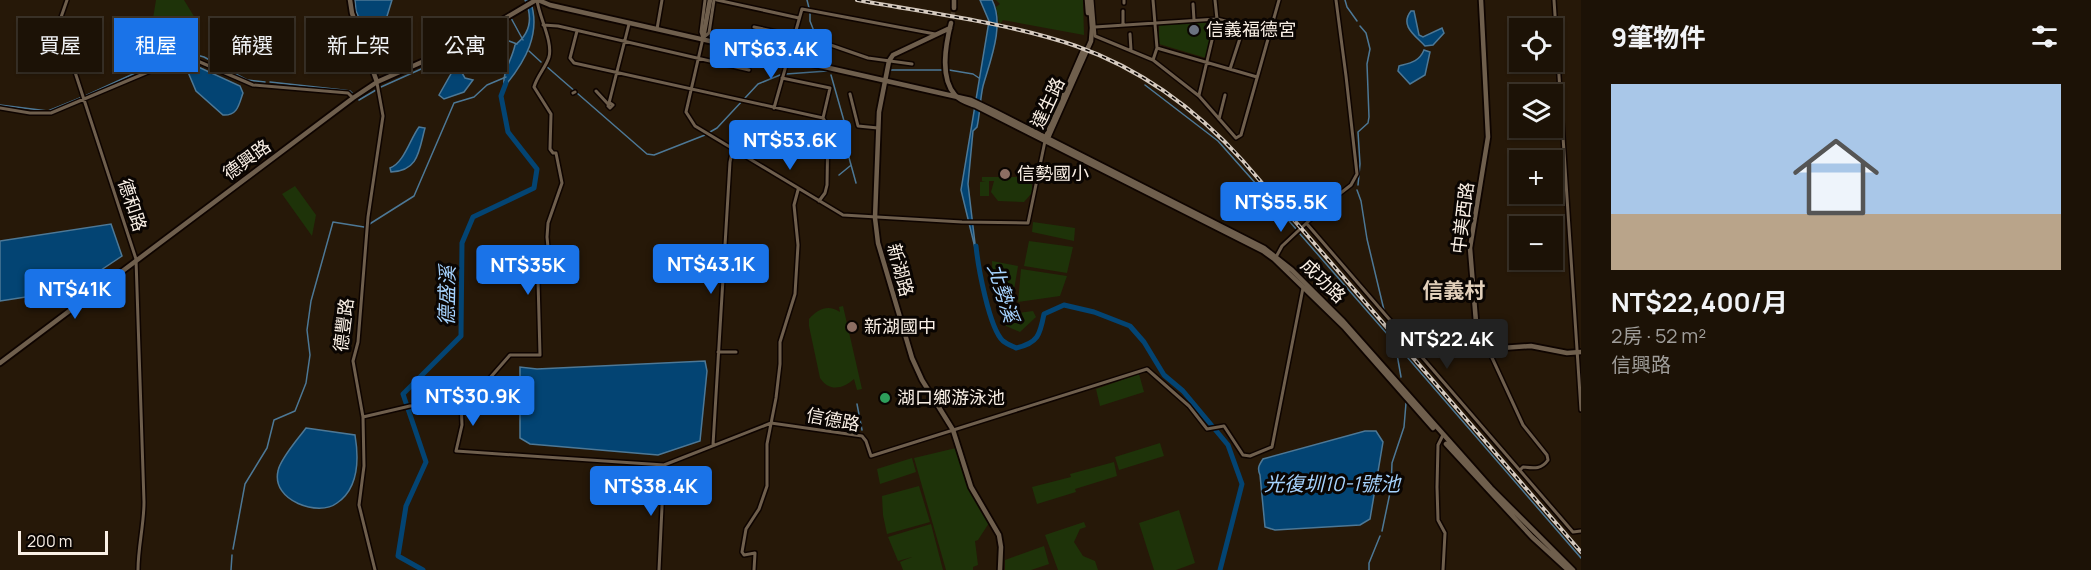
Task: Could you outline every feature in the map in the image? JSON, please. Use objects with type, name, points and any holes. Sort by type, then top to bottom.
[{"type":"street","name":"德和路","points":[[67,0],[59,23],[136,259],[144,502],[144,517],[138,543],[138,570]]},
{"type":"street","points":[[350,0],[352,13],[377,82]]},
{"type":"street","points":[[363,417],[410,406],[452,404],[461,401],[468,393],[489,379],[510,356],[540,355],[538,280],[549,258],[546,237],[548,223],[562,183],[556,153],[553,153],[550,148],[551,114],[534,87],[549,55],[537,0],[955,96]]},
{"type":"street","name":"德興路","points":[[0,363],[353,98],[377,82],[458,46],[537,0]]},
{"type":"street","points":[[657,29],[662,0]]},
{"type":"street","points":[[703,38],[700,32],[705,0]]},
{"type":"street","points":[[799,18],[714,0],[686,112],[695,126],[843,215],[963,222],[1028,223],[1046,139]]},
{"type":"street","points":[[954,0],[954,8]]},
{"type":"street","name":"達生路","points":[[1090,0],[1095,36],[1131,50]]},
{"type":"street","name":"達生路","points":[[1046,139],[1090,41],[1092,28],[1090,0]]},
{"type":"street","points":[[1153,0],[1157,48],[1153,60]]},
{"type":"street","points":[[1199,96],[1217,19],[1215,0]]},
{"type":"street","points":[[1130,34],[1131,50],[1153,60],[1199,96],[1234,137],[1238,138],[1241,135],[1279,0]]},
{"type":"street","points":[[1275,258],[1282,246],[1329,202],[1351,185],[1356,174],[1336,0]]},
{"type":"street","name":"中美西路","points":[[1481,0],[1488,137],[1470,248],[1476,322],[1523,425],[1547,454],[1548,460],[1543,466],[1533,469],[1523,468],[1520,471]]},
{"type":"street","points":[[1554,0],[1579,352],[1581,410]]},
{"type":"street","points":[[1193,4],[1194,20]]},
{"type":"street","points":[[774,108],[802,9],[935,34]]},
{"type":"street","points":[[1123,11],[1123,24]]},
{"type":"street","points":[[1095,27],[1217,19],[1270,32]]},
{"type":"street","points":[[596,91],[609,103],[629,22]]},
{"type":"street","points":[[889,61],[893,55],[950,25],[946,72],[955,96]]},
{"type":"street","points":[[543,26],[558,26],[749,70]]},
{"type":"street","points":[[1230,69],[1244,26]]},
{"type":"street","points":[[754,27],[833,45],[865,57],[912,64]]},
{"type":"street","points":[[577,31],[570,58],[574,63],[823,118]]},
{"type":"street","points":[[1157,48],[1208,61],[1257,78]]},
{"type":"street","points":[[0,108],[30,113],[51,113],[186,56],[253,85],[348,93],[353,98]]},
{"type":"street","name":"新湖路","points":[[889,61],[884,80],[878,128],[875,218],[881,255],[912,358],[922,380],[953,430],[971,487],[999,535],[1000,570]]},
{"type":"street","points":[[782,78],[830,88],[823,118],[828,126],[827,190],[818,202]]},
{"type":"street","name":"德豐路","points":[[375,570],[359,505],[364,466],[363,417],[353,361],[358,342],[368,217],[382,126],[382,102],[377,82]]},
{"type":"street","points":[[850,94],[858,126],[878,128]]},
{"type":"street","points":[[1219,119],[1225,95]]},
{"type":"street","name":"成功路","points":[[955,96],[1046,139],[1275,258],[1305,285],[1345,328],[1532,537],[1568,570]]},
{"type":"street","points":[[713,445],[730,162],[733,148]]},
{"type":"street","points":[[828,151],[844,151]]},
{"type":"street","points":[[754,570],[754,553],[744,555],[742,552],[746,529],[759,509],[766,486],[767,444],[779,372],[781,335],[795,294],[798,244],[794,205],[798,190]]},
{"type":"street","points":[[1307,224],[1573,532],[1581,531]]},
{"type":"street","name":"信德路","points":[[461,401],[462,425],[456,451],[664,465],[771,423],[862,436],[871,456],[1147,369],[1189,406],[1207,429],[1214,430],[1224,426],[1243,455],[1250,456],[1272,447],[1305,285]]},
{"type":"street","points":[[1488,349],[1531,346],[1579,352]]},
{"type":"street","points":[[718,352],[736,352]]},
{"type":"street","points":[[1442,436],[1438,445],[1437,487],[1438,520],[1445,533],[1443,570]]},
{"type":"street","name":"成功路","points":[[1442,436],[1573,570]]},
{"type":"street","points":[[659,570],[664,465]]},
{"type":"green space","points":[[156,0],[184,0],[195,18],[153,18]]},
{"type":"green space","points":[[996,0],[1083,0],[1084,35],[1003,20],[1001,23],[996,7],[1000,4]]},
{"type":"green space","points":[[1214,21],[1206,58],[1159,44],[1159,24]]},
{"type":"green space","points":[[982,177],[1034,177],[1034,180],[1030,181],[1032,193],[1024,202],[998,201],[991,192],[994,181],[989,181],[989,196],[980,196],[980,182],[986,181],[982,181]]},
{"type":"green space","points":[[295,186],[316,215],[312,236],[282,194]]},
{"type":"green space","points":[[1033,222],[1075,228],[1074,241],[1032,232]]},
{"type":"green space","points":[[1029,241],[1073,247],[1067,273],[1024,266]]},
{"type":"green space","points":[[992,261],[1018,266],[1014,290],[993,292]]},
{"type":"green space","points":[[1021,269],[1067,276],[1060,296],[1018,302]]},
{"type":"green space","points":[[993,294],[1013,299],[1018,313],[1033,311],[1036,317],[1020,332],[1006,326]]},
{"type":"green space","points":[[843,306],[862,389],[857,390],[854,379],[836,388],[820,378],[809,326],[809,319],[820,310],[831,308],[840,312],[839,307]]},
{"type":"green space","points":[[1139,374],[1144,392],[1100,406],[1096,389]]},
{"type":"green space","points":[[1160,443],[1164,456],[1119,470],[1115,457]]},
{"type":"green space","points":[[956,448],[970,491],[989,523],[975,541],[978,565],[973,567],[973,570],[946,570],[914,458]]},
{"type":"green space","points":[[912,458],[916,472],[880,484],[877,469]]},
{"type":"green space","points":[[1114,462],[1117,476],[1037,504],[1032,487],[1071,477],[1070,474]]},
{"type":"green space","points":[[919,486],[930,522],[887,534],[882,496]]},
{"type":"green space","points":[[1179,510],[1195,563],[1176,570],[1154,570],[1139,523]]},
{"type":"green space","points":[[1084,522],[1086,527],[1080,529],[1074,542],[1083,556],[1095,561],[1098,570],[1058,570],[1045,535]]},
{"type":"green space","points":[[931,524],[943,570],[903,570],[900,562],[912,557],[898,561],[888,537]]},
{"type":"green space","points":[[1044,546],[1049,564],[1031,570],[1005,570],[1005,560]]},
{"type":"water","points":[[355,0],[392,0],[386,18],[359,18]]},
{"type":"water","points":[[525,0],[530,0],[533,12],[533,35],[519,68],[504,87],[504,76],[515,45],[529,25],[529,13]]},
{"type":"water","points":[[980,0],[992,0],[996,10],[997,32],[983,86],[977,127],[973,131],[968,184],[976,252],[961,190],[989,21]]},
{"type":"water","points":[[1411,11],[1414,11],[1419,35],[1423,37],[1442,28],[1444,33],[1433,45],[1425,46],[1410,30],[1407,21]]},
{"type":"water","points":[[1424,50],[1430,52],[1425,75],[1410,84],[1398,71],[1399,66],[1417,60]]},
{"type":"water","points":[[198,67],[240,86],[243,93],[235,111],[232,114],[223,115],[196,91],[188,72],[198,72]]},
{"type":"water","points":[[452,72],[462,72],[465,78],[473,80],[464,92],[444,99],[439,95]]},
{"type":"water","points":[[419,127],[425,128],[416,158],[407,168],[391,172],[390,168],[403,156]]},
{"type":"water","points":[[111,224],[122,256],[71,290],[0,301],[0,241]]},
{"type":"water","points":[[705,361],[707,371],[700,441],[658,455],[530,444],[520,438],[520,367],[537,369]]},
{"type":"water","points":[[306,428],[355,435],[357,463],[353,481],[344,497],[329,507],[309,507],[298,503],[282,491],[278,482],[279,466]]},
{"type":"water","name":"光復圳10-1號池","points":[[1365,431],[1376,431],[1383,442],[1370,519],[1360,525],[1275,530],[1265,527],[1259,468],[1263,459]]},
{"type":"waterway","points":[[807,0],[809,8]]},
{"type":"waterway","points":[[1345,0],[1357,21]]},
{"type":"waterway","points":[[810,13],[810,21],[817,39]]},
{"type":"waterway","points":[[511,18],[523,40]]},
{"type":"waterway","points":[[1358,185],[1360,164],[1358,132],[1368,123],[1369,117],[1367,64],[1370,49],[1366,33],[1360,26]]},
{"type":"waterway","points":[[381,87],[489,41],[509,41],[517,44]]},
{"type":"waterway","points":[[820,44],[827,63]]},
{"type":"waterway","points":[[529,51],[541,62]]},
{"type":"waterway","points":[[198,55],[247,80],[265,82]]},
{"type":"waterway","points":[[546,66],[647,154],[654,155],[705,135]]},
{"type":"waterway","points":[[890,70],[943,70]]},
{"type":"waterway","points":[[949,70],[973,74],[979,78]]},
{"type":"waterway","points":[[786,74],[827,71]]},
{"type":"waterway","points":[[85,96],[137,72]]},
{"type":"waterway","points":[[710,132],[717,128],[758,84],[780,75]]},
{"type":"waterway","points":[[831,75],[848,135],[848,154],[856,183]]},
{"type":"waterway","points":[[368,225],[414,196],[454,103],[474,97],[487,85],[506,77]]},
{"type":"waterway","points":[[270,82],[352,93]]},
{"type":"waterway","name":"德盛溪","points":[[423,570],[398,556],[406,506],[426,462],[403,394],[461,336],[462,243],[473,217],[534,188],[537,169],[508,132],[501,96],[506,83]]},
{"type":"waterway","points":[[1145,85],[1218,141],[1297,230]]},
{"type":"waterway","points":[[359,100],[376,90]]},
{"type":"waterway","points":[[0,105],[48,111],[80,98]]},
{"type":"waterway","points":[[839,175],[850,166]]},
{"type":"waterway","points":[[1357,190],[1384,310]]},
{"type":"waterway","points":[[233,549],[245,484],[267,448],[274,420],[295,411],[306,383],[310,355],[307,330],[311,301],[333,222],[364,227]]},
{"type":"waterway","points":[[1300,234],[1395,343],[1401,377]]},
{"type":"waterway","name":"北勢溪","points":[[976,246],[989,311],[1003,341],[1016,348],[1029,344],[1037,337],[1044,314],[1064,305],[1094,312],[1130,326],[1144,342],[1164,375],[1183,391],[1228,445],[1242,484],[1220,570]]},
{"type":"waterway","points":[[1395,343],[1581,558]]},
{"type":"waterway","points":[[1382,531],[1391,488],[1392,463],[1404,427],[1406,403]]},
{"type":"waterway","points":[[857,404],[862,430]]},
{"type":"waterway","points":[[1369,570],[1369,563],[1380,536]]},
{"type":"waterway","points":[[231,570],[232,555]]},
{"type":"tunnel","points":[[951,23],[954,8]]},
{"type":"railway","points":[[857,0],[996,25],[1076,46],[1123,66],[1187,108],[1243,161],[1581,552]]},
{"type":"place","name":"信義福德宮","points":[[1194,30]]},
{"type":"place","name":"信勢國小","points":[[1005,174]]},
{"type":"place","name":"新湖國中","points":[[852,327]]},
{"type":"place","name":"湖口鄉游泳池","points":[[885,398]]},
{"type":"district","name":"信義村","points":[[1454,291]]}]
